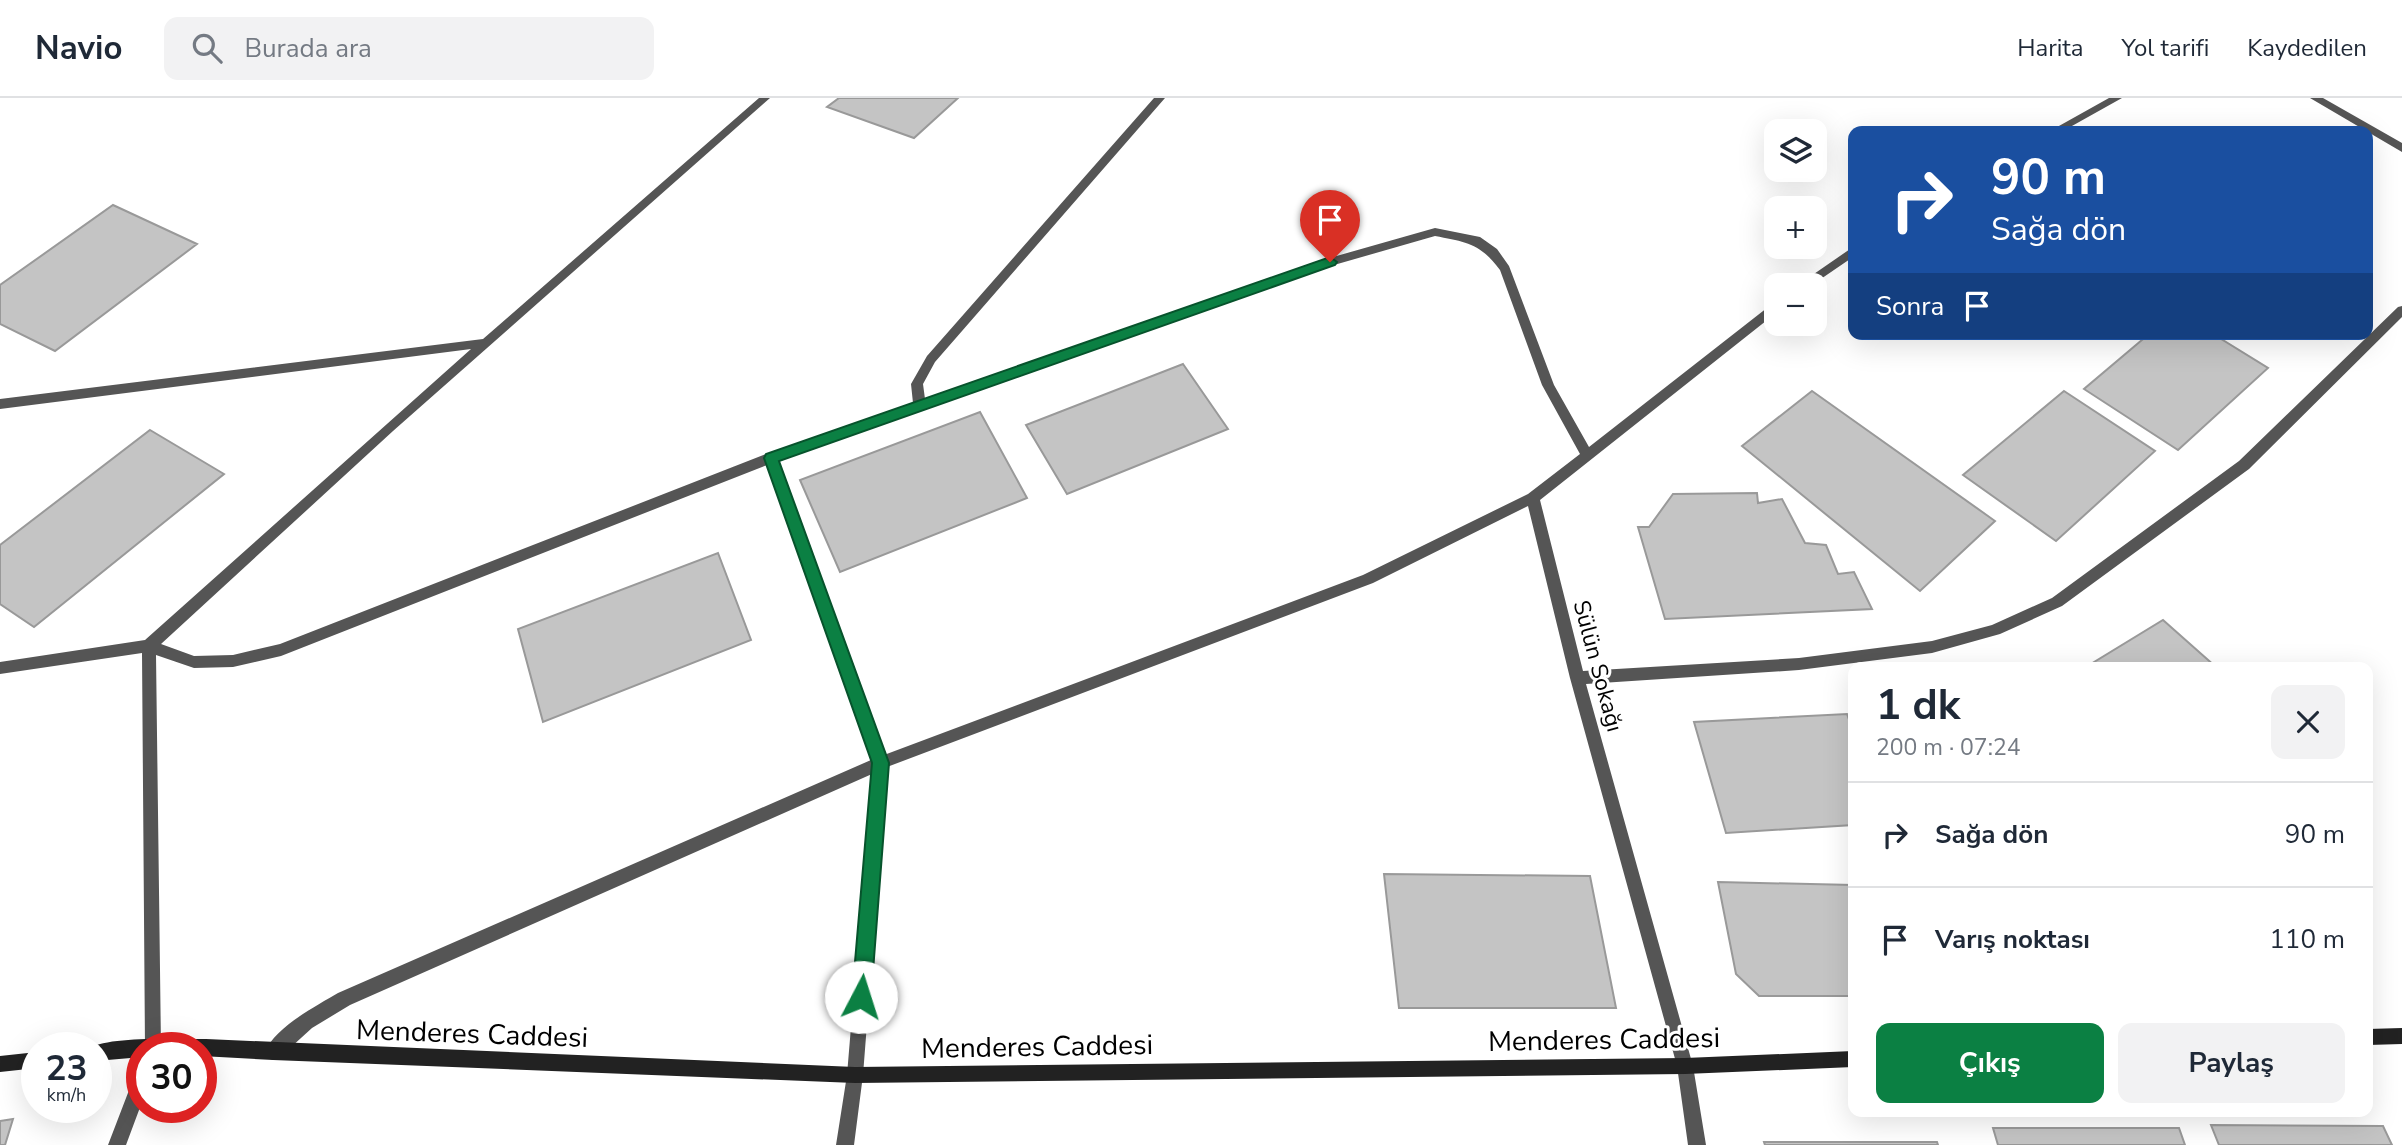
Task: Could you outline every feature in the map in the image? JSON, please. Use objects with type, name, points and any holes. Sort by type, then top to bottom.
[{"type":"street","points":[[153,1032],[149,646],[486,342],[765,98]]},
{"type":"street","points":[[920,405],[917,384],[926,365],[1160,98]]},
{"type":"street","points":[[2064,126],[2117,98]]},
{"type":"street","points":[[2315,98],[2364,126]]},
{"type":"street","points":[[2373,131],[2402,148]]},
{"type":"street","points":[[0,668],[149,646],[194,662],[233,661],[281,650],[771,458],[1330,262],[1435,232],[1476,240],[1493,252],[1506,269],[1548,385],[1587,454]]},
{"type":"street","points":[[1821,273],[1848,254]]},
{"type":"street","points":[[2373,338],[2402,310]]},
{"type":"street","points":[[273,1052],[288,1035],[313,1016],[344,999],[880,763],[1368,579],[1533,498],[1764,316]]},
{"type":"street","points":[[1577,678],[1812,662],[1933,647],[2007,625],[2057,603],[2244,465],[2371,340]]},
{"type":"street","points":[[0,404],[486,342]]},
{"type":"street","points":[[771,458],[880,763],[855,1075],[845,1145]]},
{"type":"street","name":"Sülün Sokağı","points":[[1533,498],[1577,678],[1685,1066],[1698,1145]]},
{"type":"street","points":[[2373,1037],[2402,1036]]},
{"type":"street","name":"Menderes Caddesi","points":[[217,1047],[273,1052],[855,1075],[1685,1066],[1848,1059]]},
{"type":"street","points":[[0,1064],[21,1062]]},
{"type":"street","points":[[117,1145],[126,1121]]},
{"type":"building","points":[[839,98],[958,98],[914,138],[827,107]]},
{"type":"building","points":[[113,205],[197,244],[55,351],[0,324],[0,285]]},
{"type":"building","points":[[2142,340],[2223,340],[2268,368],[2178,450],[2084,389]]},
{"type":"building","points":[[1183,364],[1228,429],[1067,494],[1026,425]]},
{"type":"building","points":[[1812,391],[1995,521],[1920,591],[1742,446]]},
{"type":"building","points":[[2064,391],[2155,451],[2056,541],[1963,475]]},
{"type":"building","points":[[980,412],[1027,498],[840,572],[800,480]]},
{"type":"building","points":[[150,430],[224,474],[34,627],[0,604],[0,545]]},
{"type":"building","points":[[1757,493],[1758,503],[1782,499],[1805,543],[1826,545],[1838,574],[1854,572],[1872,609],[1665,619],[1638,527],[1649,527],[1673,494]]},
{"type":"building","points":[[718,553],[751,640],[543,722],[518,629]]},
{"type":"building","points":[[2163,620],[2210,662],[2094,662]]},
{"type":"building","points":[[1847,714],[1848,825],[1726,833],[1694,722]]},
{"type":"building","points":[[1384,874],[1590,876],[1616,1008],[1399,1008]]},
{"type":"building","points":[[1718,882],[1848,885],[1848,996],[1759,996],[1736,974]]},
{"type":"building","points":[[13,1119],[5,1145],[0,1145],[0,1121]]},
{"type":"building","points":[[2211,1125],[2383,1126],[2392,1145],[2219,1145]]},
{"type":"building","points":[[1993,1128],[2179,1128],[2185,1145],[1998,1145]]},
{"type":"building","points":[[1764,1142],[1937,1142],[1938,1145],[1765,1145]]},
{"type":"route","points":[[861,997],[880,763],[771,458],[1330,262]]}]
